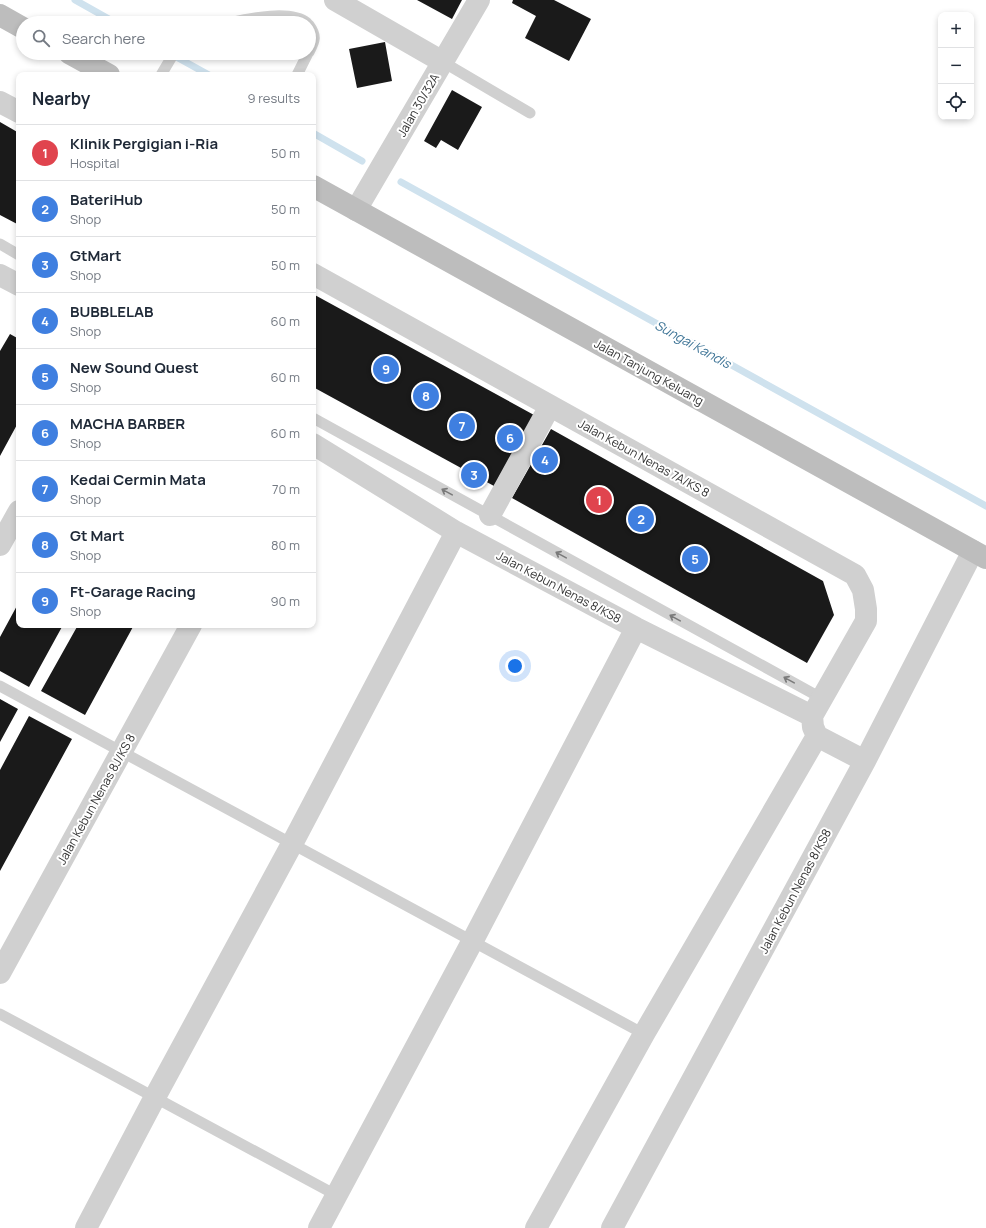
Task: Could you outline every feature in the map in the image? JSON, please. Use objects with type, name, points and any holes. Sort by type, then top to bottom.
[{"type":"main road","points":[[0,16],[16,24]]},
{"type":"main road","points":[[82,60],[104,72]]},
{"type":"main road","name":"Jalan Tanjung Keluang","points":[[316,188],[980,554]]},
{"type":"street","points":[[335,0],[443,62]]},
{"type":"street","name":"Jalan 30/32A","points":[[356,210],[479,0]]},
{"type":"street","points":[[0,102],[16,110]]},
{"type":"street","points":[[0,275],[16,283]]},
{"type":"street","name":"Jalan Kebun Nenas 7A/KS 8","points":[[316,276],[855,575],[863,590],[866,621],[817,717],[536,1228]]},
{"type":"street","points":[[490,515],[550,406]]},
{"type":"street","name":"Jalan Kebun Nenas 8/KS8","points":[[316,446],[456,532],[636,628],[817,717],[865,761]]},
{"type":"street","points":[[0,546],[16,517]]},
{"type":"street","points":[[86,1228],[292,844],[456,532]]},
{"type":"street","name":"Jalan Kebun Nenas 8/KS8","points":[[612,1228],[865,761],[980,554]]},
{"type":"street","name":"Jalan Kebun Nenas 8J/KS 8","points":[[0,973],[189,628]]},
{"type":"street","points":[[319,1228],[472,942],[636,628]]},
{"type":"lane","points":[[259,16],[293,16]]},
{"type":"lane","points":[[163,72],[170,60]]},
{"type":"lane","points":[[299,72],[305,60]]},
{"type":"lane","points":[[443,62],[530,113]]},
{"type":"lane","points":[[0,244],[16,253]]},
{"type":"lane","points":[[316,420],[490,515],[817,717]]},
{"type":"lane","points":[[0,686],[644,1034]]},
{"type":"lane","points":[[0,1014],[336,1195]]},
{"type":"building","points":[[417,0],[462,0],[452,19]]},
{"type":"building","points":[[513,0],[554,0],[591,19],[569,61],[525,38],[536,16],[512,3]]},
{"type":"building","points":[[385,42],[392,81],[357,88],[349,49]]},
{"type":"building","points":[[452,90],[482,107],[458,150],[441,140],[436,148],[424,141]]},
{"type":"building","points":[[0,122],[16,131],[16,223],[0,215]]},
{"type":"building","points":[[316,296],[534,415],[494,486],[316,389]]},
{"type":"building","points":[[10,334],[16,337],[16,427],[0,456],[0,351]]},
{"type":"building","points":[[551,429],[823,581],[834,615],[807,663],[512,498]]},
{"type":"building","points":[[16,608],[16,628],[61,628],[29,687],[0,671],[0,637]]},
{"type":"building","points":[[76,628],[132,628],[85,715],[41,691]]},
{"type":"building","points":[[0,699],[18,709],[0,742]]},
{"type":"building","points":[[29,716],[72,739],[0,871],[0,770]]},
{"type":"waterway","name":"Sungai Kandis","points":[[75,0],[104,16]]},
{"type":"waterway","name":"Sungai Kandis","points":[[182,60],[204,72]]},
{"type":"waterway","name":"Sungai Kandis","points":[[316,135],[362,161]]},
{"type":"waterway","name":"Sungai Kandis","points":[[401,182],[986,506]]},
{"type":"place","name":"Ft-Garage Racing","points":[[386,369]]},
{"type":"place","name":"Gt Mart","points":[[426,396]]},
{"type":"place","name":"Kedai Cermin Mata","points":[[462,426]]},
{"type":"place","name":"MACHA BARBER","points":[[510,438]]},
{"type":"place","name":"BUBBLELAB","points":[[545,460]]},
{"type":"place","name":"GtMart","points":[[474,475]]},
{"type":"place","name":"Klinik Pergigian i-Ria","points":[[599,500]]},
{"type":"place","name":"BateriHub","points":[[641,519]]},
{"type":"place","name":"New Sound Quest","points":[[695,559]]}]
